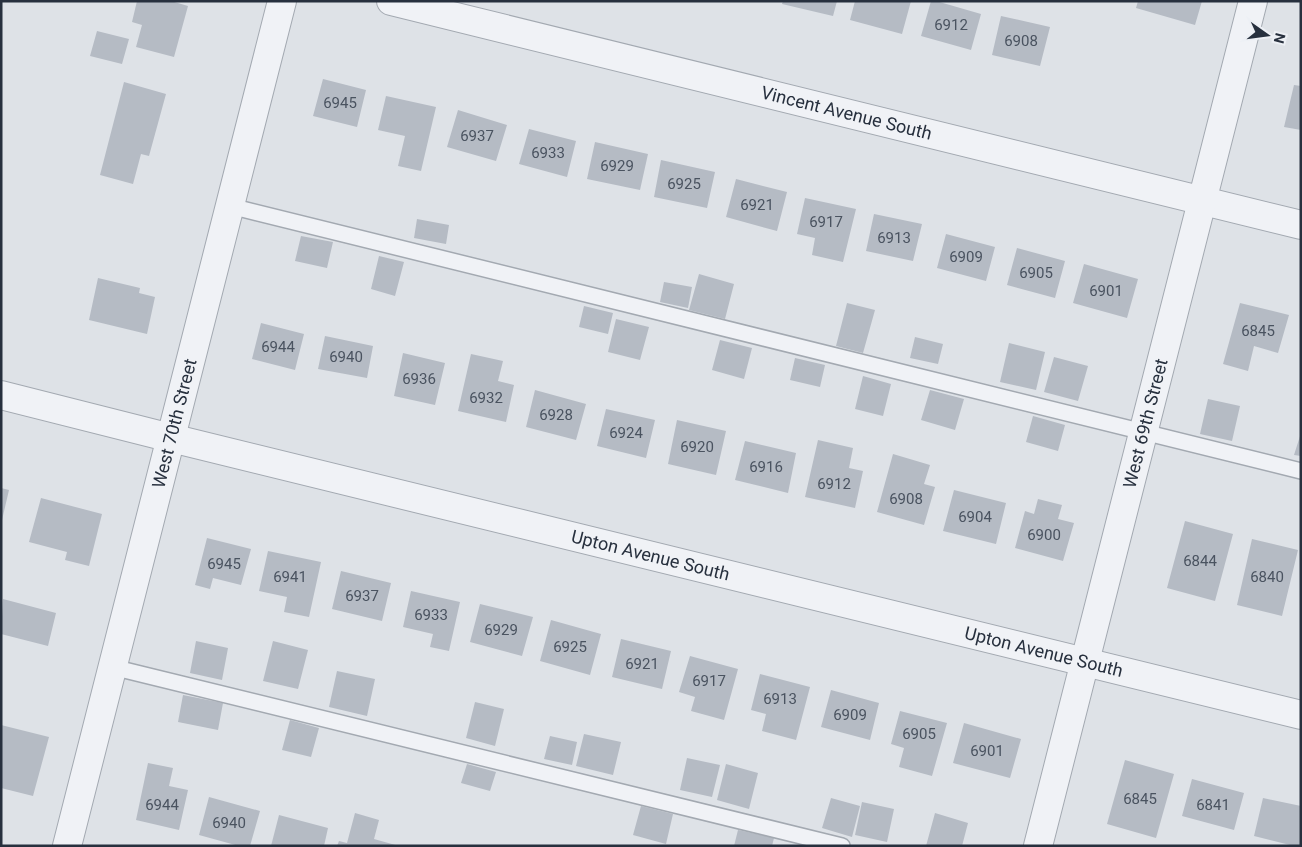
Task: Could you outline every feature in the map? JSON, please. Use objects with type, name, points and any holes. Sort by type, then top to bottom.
[{"type":"street","name":"West 70th Street","points":[[67,846],[282,1]]},
{"type":"street","name":"Vincent Avenue South","points":[[391,1],[1301,225]]},
{"type":"street","name":"West 69th Street","points":[[1038,846],[1253,1]]},
{"type":"street","name":"Upton Avenue South","points":[[1,394],[171,438],[1301,715]]},
{"type":"lane","points":[[230,206],[1301,471]]},
{"type":"lane","points":[[112,667],[842,846]]},
{"type":"building","points":[[137,1],[171,1],[188,6],[174,57],[136,47],[142,25],[132,22]]},
{"type":"building","points":[[783,1],[837,1],[833,16],[782,4]]},
{"type":"building","points":[[855,1],[911,1],[902,34],[850,20]]},
{"type":"building","points":[[931,1],[981,14],[971,50],[921,36]]},
{"type":"building","points":[[1138,1],[1202,1],[1195,25],[1136,8]]},
{"type":"building","points":[[1001,16],[1050,27],[1040,66],[992,55]]},
{"type":"building","points":[[97,31],[129,39],[122,64],[90,56]]},
{"type":"building","points":[[323,79],[366,90],[357,127],[313,116]]},
{"type":"building","points":[[124,82],[166,94],[149,156],[141,154],[133,184],[100,175]]},
{"type":"building","points":[[1294,85],[1301,86],[1301,130],[1284,127]]},
{"type":"building","points":[[386,96],[436,107],[421,171],[398,166],[405,136],[378,130]]},
{"type":"building","points":[[458,110],[507,125],[496,161],[447,147]]},
{"type":"building","points":[[529,129],[576,141],[567,177],[519,164]]},
{"type":"building","points":[[595,142],[648,154],[640,190],[587,179]]},
{"type":"building","points":[[661,160],[715,172],[707,208],[654,197]]},
{"type":"building","points":[[736,179],[787,192],[777,231],[726,217]]},
{"type":"building","points":[[805,198],[856,209],[843,262],[812,255],[815,238],[797,234]]},
{"type":"building","points":[[874,214],[922,224],[913,261],[866,251]]},
{"type":"building","points":[[417,219],[449,225],[446,244],[414,238]]},
{"type":"building","points":[[946,234],[995,247],[986,281],[937,268]]},
{"type":"building","points":[[301,236],[333,242],[327,268],[295,261]]},
{"type":"building","points":[[1017,248],[1065,261],[1055,298],[1007,285]]},
{"type":"building","points":[[379,256],[404,262],[395,296],[371,289]]},
{"type":"building","points":[[1084,264],[1138,279],[1127,318],[1073,303]]},
{"type":"building","points":[[699,274],[734,284],[725,319],[689,310]]},
{"type":"building","points":[[98,278],[140,288],[139,293],[155,297],[147,334],[89,320]]},
{"type":"building","points":[[664,282],[692,287],[688,308],[660,302]]},
{"type":"building","points":[[847,303],[875,310],[863,353],[836,346]]},
{"type":"building","points":[[1240,303],[1289,315],[1278,353],[1254,346],[1248,371],[1223,364]]},
{"type":"building","points":[[584,306],[613,313],[608,334],[579,327]]},
{"type":"building","points":[[616,319],[649,327],[640,360],[608,352]]},
{"type":"building","points":[[261,323],[304,334],[295,370],[252,359]]},
{"type":"building","points":[[325,336],[373,346],[367,378],[318,369]]},
{"type":"building","points":[[915,337],[943,344],[938,364],[910,358]]},
{"type":"building","points":[[720,340],[752,348],[744,379],[712,370]]},
{"type":"building","points":[[1009,343],[1045,352],[1036,390],[1000,382]]},
{"type":"building","points":[[403,353],[445,363],[435,405],[394,396]]},
{"type":"building","points":[[471,354],[503,361],[498,381],[514,385],[506,422],[458,411]]},
{"type":"building","points":[[1054,357],[1088,366],[1078,401],[1044,392]]},
{"type":"building","points":[[795,358],[825,365],[820,387],[790,380]]},
{"type":"building","points":[[863,376],[891,384],[883,416],[855,409]]},
{"type":"building","points":[[535,390],[586,404],[576,440],[526,427]]},
{"type":"building","points":[[930,390],[964,399],[955,430],[921,420]]},
{"type":"building","points":[[1208,399],[1240,406],[1232,441],[1200,434]]},
{"type":"building","points":[[606,409],[655,420],[646,458],[597,446]]},
{"type":"building","points":[[1033,416],[1065,425],[1058,451],[1026,442]]},
{"type":"building","points":[[677,420],[726,431],[716,475],[668,464]]},
{"type":"building","points":[[1301,433],[1301,456],[1294,455]]},
{"type":"building","points":[[818,440],[853,448],[849,468],[863,471],[855,508],[805,497]]},
{"type":"building","points":[[745,441],[796,453],[788,493],[735,480]]},
{"type":"building","points":[[893,454],[930,465],[924,484],[935,487],[924,525],[877,512]]},
{"type":"building","points":[[1,488],[9,490],[2,520],[1,520]]},
{"type":"building","points":[[954,490],[1006,503],[996,544],[943,531]]},
{"type":"building","points":[[41,498],[102,514],[89,566],[65,560],[67,552],[29,542]]},
{"type":"building","points":[[1038,499],[1062,505],[1058,519],[1074,523],[1063,561],[1015,548],[1025,511],[1034,514]]},
{"type":"building","points":[[1185,521],[1233,534],[1215,601],[1167,588]]},
{"type":"building","points":[[207,538],[251,549],[241,585],[213,578],[210,589],[195,585]]},
{"type":"building","points":[[1252,539],[1298,550],[1282,616],[1237,605]]},
{"type":"building","points":[[268,551],[321,562],[309,617],[284,612],[287,597],[259,591]]},
{"type":"building","points":[[341,571],[391,583],[382,621],[332,609]]},
{"type":"building","points":[[411,591],[460,602],[449,651],[430,647],[433,634],[403,627]]},
{"type":"building","points":[[3,599],[56,613],[48,646],[1,634]]},
{"type":"building","points":[[480,604],[533,617],[522,656],[470,642]]},
{"type":"building","points":[[551,620],[601,634],[590,675],[540,661]]},
{"type":"building","points":[[621,639],[671,651],[662,689],[612,677]]},
{"type":"building","points":[[196,641],[228,648],[222,680],[190,673]]},
{"type":"building","points":[[273,641],[308,650],[298,689],[263,681]]},
{"type":"building","points":[[690,656],[738,669],[724,720],[691,711],[695,697],[679,692]]},
{"type":"building","points":[[337,671],[375,679],[367,716],[329,707]]},
{"type":"building","points":[[760,674],[810,687],[796,740],[762,731],[766,714],[751,710]]},
{"type":"building","points":[[831,690],[879,703],[870,740],[821,727]]},
{"type":"building","points":[[183,695],[223,703],[218,730],[178,722]]},
{"type":"building","points":[[475,702],[504,709],[495,746],[466,738]]},
{"type":"building","points":[[900,711],[947,723],[932,776],[899,767],[904,748],[891,744]]},
{"type":"building","points":[[290,720],[319,728],[311,757],[282,750]]},
{"type":"building","points":[[964,723],[1021,739],[1010,778],[953,763]]},
{"type":"building","points":[[1,725],[49,737],[33,796],[1,788]]},
{"type":"building","points":[[584,734],[621,742],[613,775],[576,766]]},
{"type":"building","points":[[550,736],[577,742],[572,765],[544,759]]},
{"type":"building","points":[[687,758],[720,765],[712,797],[680,790]]},
{"type":"building","points":[[1125,760],[1174,774],[1156,838],[1107,824]]},
{"type":"building","points":[[148,763],[173,768],[169,786],[188,790],[179,830],[136,820]]},
{"type":"building","points":[[467,764],[496,772],[490,791],[461,783]]},
{"type":"building","points":[[726,764],[758,773],[749,809],[717,800]]},
{"type":"building","points":[[1192,779],[1244,793],[1234,830],[1182,816]]},
{"type":"building","points":[[209,797],[260,811],[250,846],[239,846],[199,835]]},
{"type":"building","points":[[831,798],[860,806],[852,837],[822,828]]},
{"type":"building","points":[[1263,798],[1301,806],[1301,846],[1254,836]]},
{"type":"building","points":[[862,802],[894,809],[887,842],[855,835]]},
{"type":"building","points":[[641,806],[673,814],[666,844],[633,835]]},
{"type":"building","points":[[355,813],[379,820],[374,839],[399,846],[337,846],[339,841],[347,843]]},
{"type":"building","points":[[935,813],[968,823],[962,846],[926,846]]},
{"type":"building","points":[[279,815],[328,828],[324,846],[271,846]]},
{"type":"building","points":[[738,830],[774,838],[772,846],[734,846]]}]
